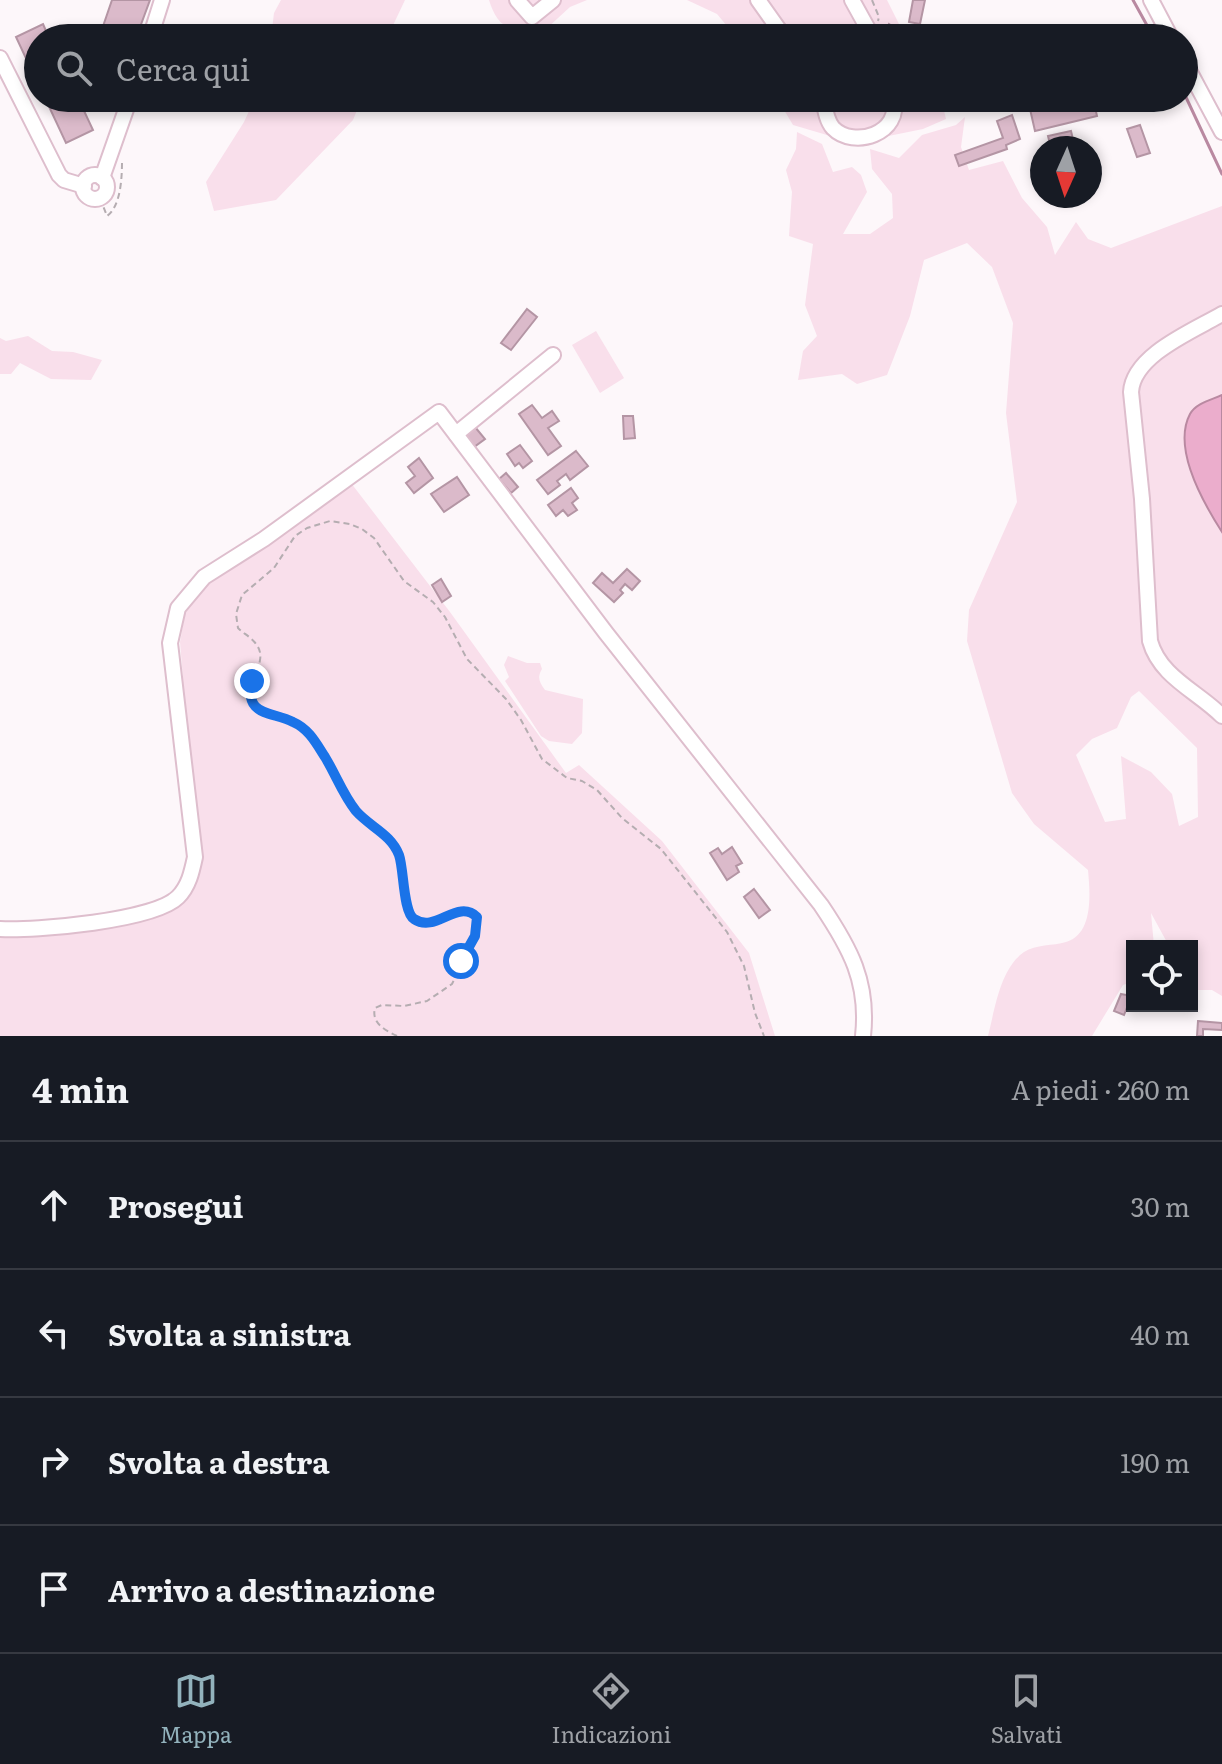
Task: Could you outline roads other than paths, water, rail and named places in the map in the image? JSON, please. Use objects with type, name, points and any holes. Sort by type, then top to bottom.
[{"type":"street","points":[[154,24],[162,0]]},
{"type":"street","points":[[517,0],[532,17],[553,0]]},
{"type":"street","points":[[758,0],[775,24]]},
{"type":"street","points":[[852,0],[865,24]]},
{"type":"street","points":[[1151,0],[1164,24]]},
{"type":"street","points":[[0,58],[7,86],[59,175],[70,183],[84,186]]},
{"type":"street","points":[[1198,87],[1222,132]]},
{"type":"street","points":[[84,186],[89,197],[100,198],[107,188],[102,178],[125,112]]},
{"type":"street","points":[[826,112],[833,128],[840,134],[856,137],[876,133],[889,125],[895,112]]},
{"type":"street","points":[[84,186],[90,177],[102,178]]},
{"type":"street","points":[[1222,314],[1142,363],[1132,377],[1131,392],[1153,653],[1164,669],[1222,716]]},
{"type":"street","points":[[456,434],[553,355]]},
{"type":"street","points":[[0,929],[56,927],[144,913],[166,905],[179,896],[191,877],[195,857],[170,643],[178,608],[204,577],[264,539],[439,412],[606,633],[811,892],[848,945],[863,989],[863,1036]]},
{"type":"waterway","points":[[1133,0],[1146,24]]},
{"type":"waterway","points":[[1193,112],[1222,174]]}]
